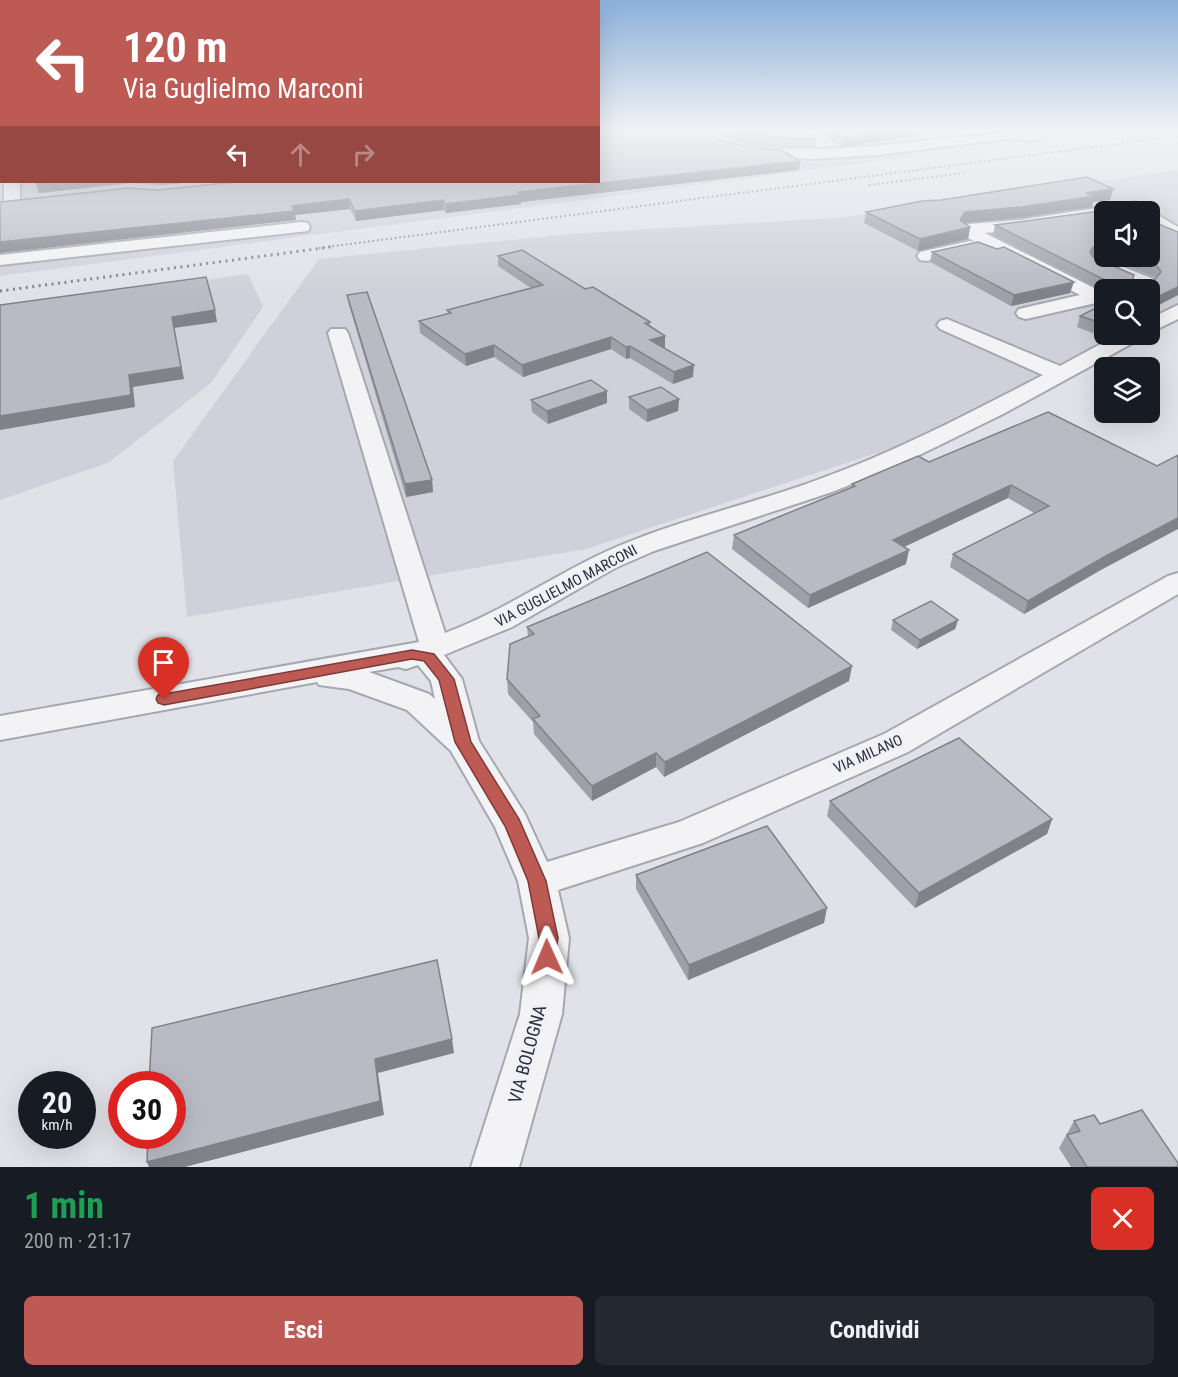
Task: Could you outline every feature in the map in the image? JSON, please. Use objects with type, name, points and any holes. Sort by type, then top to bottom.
[{"type":"street","points":[[12,184],[12,203]]},
{"type":"street","points":[[1113,192],[1127,201]]},
{"type":"street","points":[[1094,214],[1020,225],[969,229],[975,236],[1094,297]]},
{"type":"street","points":[[1160,223],[1178,235]]},
{"type":"street","points":[[0,260],[302,227]]},
{"type":"street","points":[[975,236],[919,253],[982,245],[1094,298]]},
{"type":"street","points":[[1110,267],[1138,279]]},
{"type":"street","points":[[1026,313],[1094,301]]},
{"type":"street","points":[[1062,322],[1094,303]]},
{"type":"street","points":[[1160,320],[1178,312]]},
{"type":"street","points":[[947,325],[1060,374]]},
{"type":"street","points":[[338,333],[431,637],[425,651]]},
{"type":"street","name":"VIA GUGLIELMO MARCONI","points":[[0,728],[304,675],[425,651],[477,633],[615,557],[658,540],[850,477],[919,446],[1114,345]]},
{"type":"street","name":"VIA MILANO","points":[[537,881],[690,833],[896,743],[1178,582]]},
{"type":"street","points":[[446,679],[477,633]]},
{"type":"street","name":"VIA BOLOGNA","points":[[418,702],[407,677],[404,661],[425,651],[446,679],[463,742],[512,824],[537,881],[549,938],[542,1014],[495,1167]]},
{"type":"street","name":"VIA BOLOGNA","points":[[304,675],[352,678],[418,702],[463,742]]},
{"type":"shaded area","points":[[0,184],[700,184],[0,276]]},
{"type":"shaded area","points":[[1076,184],[1178,184],[1178,311],[1160,320],[1160,279],[1094,279],[1094,345],[1109,345],[907,443],[586,549],[187,617],[173,461],[319,259],[570,234],[845,217]]},
{"type":"shaded area","points":[[248,274],[263,307],[211,383],[108,463],[0,500],[0,308]]},
{"type":"building","points":[[212,184],[587,184],[518,192],[520,195],[445,204],[443,200],[355,211],[349,199],[292,206],[294,211],[0,242],[0,202],[129,188],[157,190]]},
{"type":"building","points":[[1040,184],[1103,184],[1113,189],[1086,193],[1095,196],[1022,207],[965,212],[960,220],[970,227],[920,239],[866,212],[922,201]]},
{"type":"building","points":[[1094,212],[1094,247],[1090,252],[1094,257],[1094,267],[1116,267],[1134,275],[1133,279],[1103,279],[995,225]]},
{"type":"building","points":[[1160,225],[1178,232],[1178,287],[1160,296],[1160,279],[1155,279],[1161,272],[1158,267],[1160,267]]},
{"type":"building","points":[[978,242],[997,249],[1004,247],[1074,282],[1014,295],[932,252]]},
{"type":"building","points":[[522,250],[585,289],[593,287],[650,322],[645,323],[665,336],[650,340],[694,365],[674,372],[611,337],[522,365],[494,345],[465,354],[419,321],[451,313],[447,310],[543,285],[498,256]]},
{"type":"building","points":[[206,277],[215,310],[172,317],[181,367],[129,375],[131,395],[0,416],[0,305]]},
{"type":"building","points":[[367,292],[432,480],[405,484],[347,295]]},
{"type":"building","points":[[1094,309],[1094,321],[1080,316]]},
{"type":"building","points":[[591,380],[607,391],[547,411],[531,400]]},
{"type":"building","points":[[661,387],[679,399],[647,410],[629,397]]},
{"type":"building","points":[[1048,412],[1157,466],[1178,455],[1178,518],[1028,601],[953,554],[1049,506],[1011,485],[893,540],[909,550],[810,595],[734,535],[855,486],[852,484],[918,456],[929,462]]},
{"type":"building","points":[[707,552],[852,666],[665,762],[656,753],[592,786],[533,719],[540,716],[507,679],[510,644],[534,634],[527,627]]},
{"type":"building","points":[[931,601],[958,620],[920,640],[893,620]]},
{"type":"building","points":[[959,738],[1052,819],[919,893],[830,801]]},
{"type":"building","points":[[767,826],[827,908],[689,965],[636,875]]},
{"type":"building","points":[[437,960],[452,1039],[375,1059],[380,1101],[147,1162],[148,1149],[186,1149],[186,1071],[150,1071],[152,1028]]},
{"type":"building","points":[[1142,1110],[1178,1166],[1087,1167],[1067,1135],[1080,1131],[1074,1121],[1094,1115],[1100,1124]]},
{"type":"railway","points":[[319,248],[806,184]]},
{"type":"railway","points":[[869,185],[873,184]]},
{"type":"railway","points":[[0,291],[331,247]]},
{"type":"route","points":[[164,699],[412,654],[429,657],[446,679],[463,742],[512,824],[537,881],[549,938],[547,957]]}]
